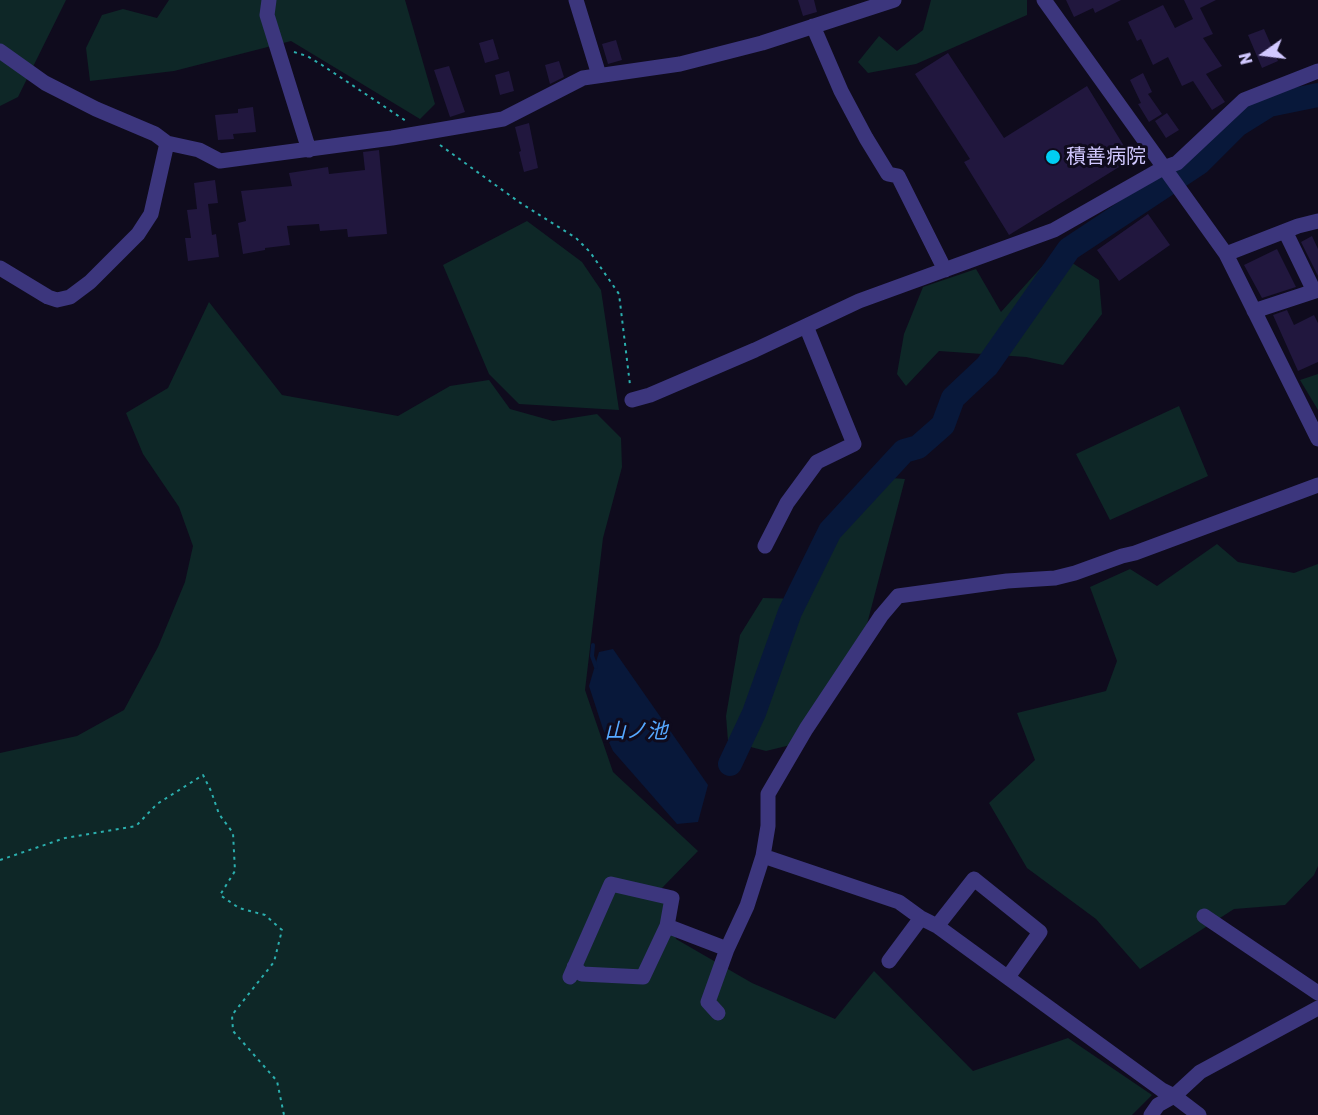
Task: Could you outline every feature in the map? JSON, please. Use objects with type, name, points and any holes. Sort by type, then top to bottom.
[{"type":"street","points":[[269,0],[267,15],[309,150]]},
{"type":"street","points":[[576,0],[599,75]]},
{"type":"street","points":[[0,51],[45,83],[96,109],[155,134],[168,143],[199,150],[220,161],[423,133],[503,118],[583,78],[680,64],[762,43],[813,26],[853,6],[894,0]]},
{"type":"street","points":[[1044,0],[1226,254],[1318,440]]},
{"type":"street","points":[[813,26],[841,91],[866,138],[888,174],[898,176],[945,270]]},
{"type":"street","points":[[632,400],[650,395],[859,301],[1054,230],[1166,171],[1244,100],[1318,71]]},
{"type":"street","points":[[0,268],[48,297],[57,300],[70,297],[90,282],[138,234],[151,214],[168,143]]},
{"type":"street","points":[[1226,254],[1284,231],[1318,221]]},
{"type":"street","points":[[1254,311],[1316,291],[1284,231]]},
{"type":"street","points":[[765,546],[787,503],[817,462],[854,444],[806,326]]},
{"type":"street","points":[[718,1013],[708,1002],[727,949],[747,906],[763,856],[768,826],[768,794],[806,729],[881,616],[898,596],[995,583],[1055,578],[1075,573],[1122,556],[1135,554],[1318,485]]},
{"type":"street","points":[[763,856],[900,902],[921,918],[937,926],[1199,1115]]},
{"type":"street","points":[[937,926],[974,879],[1040,932],[1008,977]]},
{"type":"street","points":[[611,884],[672,897],[667,926],[643,977],[572,972],[611,884]]},
{"type":"street","points":[[1204,916],[1318,993]]},
{"type":"street","points":[[889,961],[921,918]]},
{"type":"street","points":[[667,926],[727,949]]},
{"type":"street","points":[[1151,1115],[1158,1104],[1174,1096],[1200,1072],[1318,1008]]},
{"type":"path","points":[[278,48],[307,56],[423,133],[519,202],[576,238],[590,252],[620,294],[632,400]]},
{"type":"path","points":[[0,860],[65,838],[136,826],[156,804],[202,775],[211,790],[219,814],[233,833],[235,871],[220,895],[239,908],[265,915],[282,930],[274,962],[232,1015],[233,1031],[277,1081],[284,1115]]},
{"type":"green space","points":[[0,0],[66,0],[18,97],[0,106]]},
{"type":"green space","points":[[169,0],[405,0],[435,104],[420,119],[291,41],[174,71],[90,81],[86,48],[102,15],[123,9],[157,18]]},
{"type":"green space","points":[[931,0],[1027,0],[1027,15],[916,64],[868,73],[858,62],[879,36],[897,51],[923,30]]},
{"type":"green space","points":[[527,221],[582,262],[601,290],[619,410],[519,404],[489,374],[443,265]]},
{"type":"green space","points":[[1055,252],[1099,280],[1102,314],[1063,365],[1026,357],[939,351],[906,386],[897,374],[904,334],[923,287],[976,269],[1001,312]]},
{"type":"green space","points":[[209,302],[282,395],[398,416],[450,386],[489,380],[510,409],[553,421],[597,414],[621,438],[622,467],[603,538],[585,690],[613,772],[698,851],[662,888],[676,939],[752,983],[835,1019],[874,971],[973,1071],[1068,1038],[1152,1095],[1132,1115],[0,1115],[0,753],[77,736],[124,710],[158,647],[185,582],[193,546],[179,507],[143,454],[126,413],[168,388]]},
{"type":"green space","points":[[1318,374],[1318,410],[1300,380]]},
{"type":"green space","points":[[1179,406],[1208,476],[1110,520],[1076,454]]},
{"type":"green space","points":[[865,476],[905,479],[867,624],[807,741],[766,751],[728,741],[726,716],[740,635],[763,598],[801,599]]},
{"type":"green space","points":[[1217,544],[1238,562],[1294,573],[1318,564],[1318,866],[1314,875],[1285,905],[1234,909],[1140,969],[1096,919],[1027,868],[989,803],[1035,760],[1017,713],[1106,691],[1117,661],[1090,587],[1130,569],[1157,586]]},
{"type":"water","name":"山ノ池","points":[[613,649],[708,785],[698,822],[677,824],[613,751],[589,686],[599,652]]},
{"type":"building","points":[[798,0],[814,0],[817,12],[803,16]]},
{"type":"building","points":[[1066,0],[1121,0],[1095,13],[1093,8],[1074,17]]},
{"type":"building","points":[[1184,0],[1216,0],[1200,8],[1213,34],[1203,38],[1222,66],[1206,74],[1225,102],[1212,110],[1193,81],[1182,86],[1168,57],[1153,65],[1141,39],[1137,41],[1128,22],[1163,5],[1175,28],[1193,19]]},
{"type":"building","points":[[1264,29],[1278,61],[1262,68],[1248,35]]},
{"type":"building","points":[[493,39],[499,59],[485,63],[479,43]]},
{"type":"building","points":[[616,40],[622,60],[608,64],[602,44]]},
{"type":"building","points":[[948,53],[1004,138],[1087,86],[1132,159],[1009,235],[964,162],[970,159],[915,74]]},
{"type":"building","points":[[559,61],[564,77],[550,84],[545,65]]},
{"type":"building","points":[[449,66],[465,112],[450,117],[434,70]]},
{"type":"building","points":[[509,71],[514,91],[500,95],[495,75]]},
{"type":"building","points":[[1143,73],[1152,92],[1148,94],[1162,114],[1149,122],[1138,104],[1141,103],[1130,80]]},
{"type":"building","points":[[253,107],[256,132],[233,134],[234,139],[218,140],[215,115],[238,113],[238,109]]},
{"type":"building","points":[[1167,113],[1179,130],[1166,138],[1155,121]]},
{"type":"building","points":[[529,123],[538,168],[524,172],[515,127]]},
{"type":"building","points":[[379,150],[387,234],[348,237],[347,229],[320,231],[319,224],[287,226],[290,245],[243,254],[238,223],[246,221],[241,191],[292,186],[289,173],[328,167],[329,174],[365,170],[363,152]]},
{"type":"building","points":[[215,180],[218,203],[208,204],[212,235],[216,234],[219,257],[188,261],[185,238],[191,238],[187,210],[197,209],[194,183]]},
{"type":"building","points":[[1148,214],[1170,245],[1119,281],[1097,250]]},
{"type":"building","points":[[1312,236],[1318,249],[1318,276],[1301,242]]},
{"type":"building","points":[[1277,249],[1296,287],[1262,298],[1244,265]]},
{"type":"building","points":[[1287,310],[1294,325],[1314,315],[1318,323],[1318,362],[1298,371],[1273,315]]},
{"type":"waterway","points":[[730,764],[754,713],[790,612],[830,531],[904,451],[918,447],[943,425],[953,398],[987,366],[1069,249],[1199,163],[1237,125],[1269,105],[1318,95]]},
{"type":"waterway","points":[[593,645],[592,656],[596,667]]},
{"type":"place","name":"積善病院","points":[[1053,157]]}]
